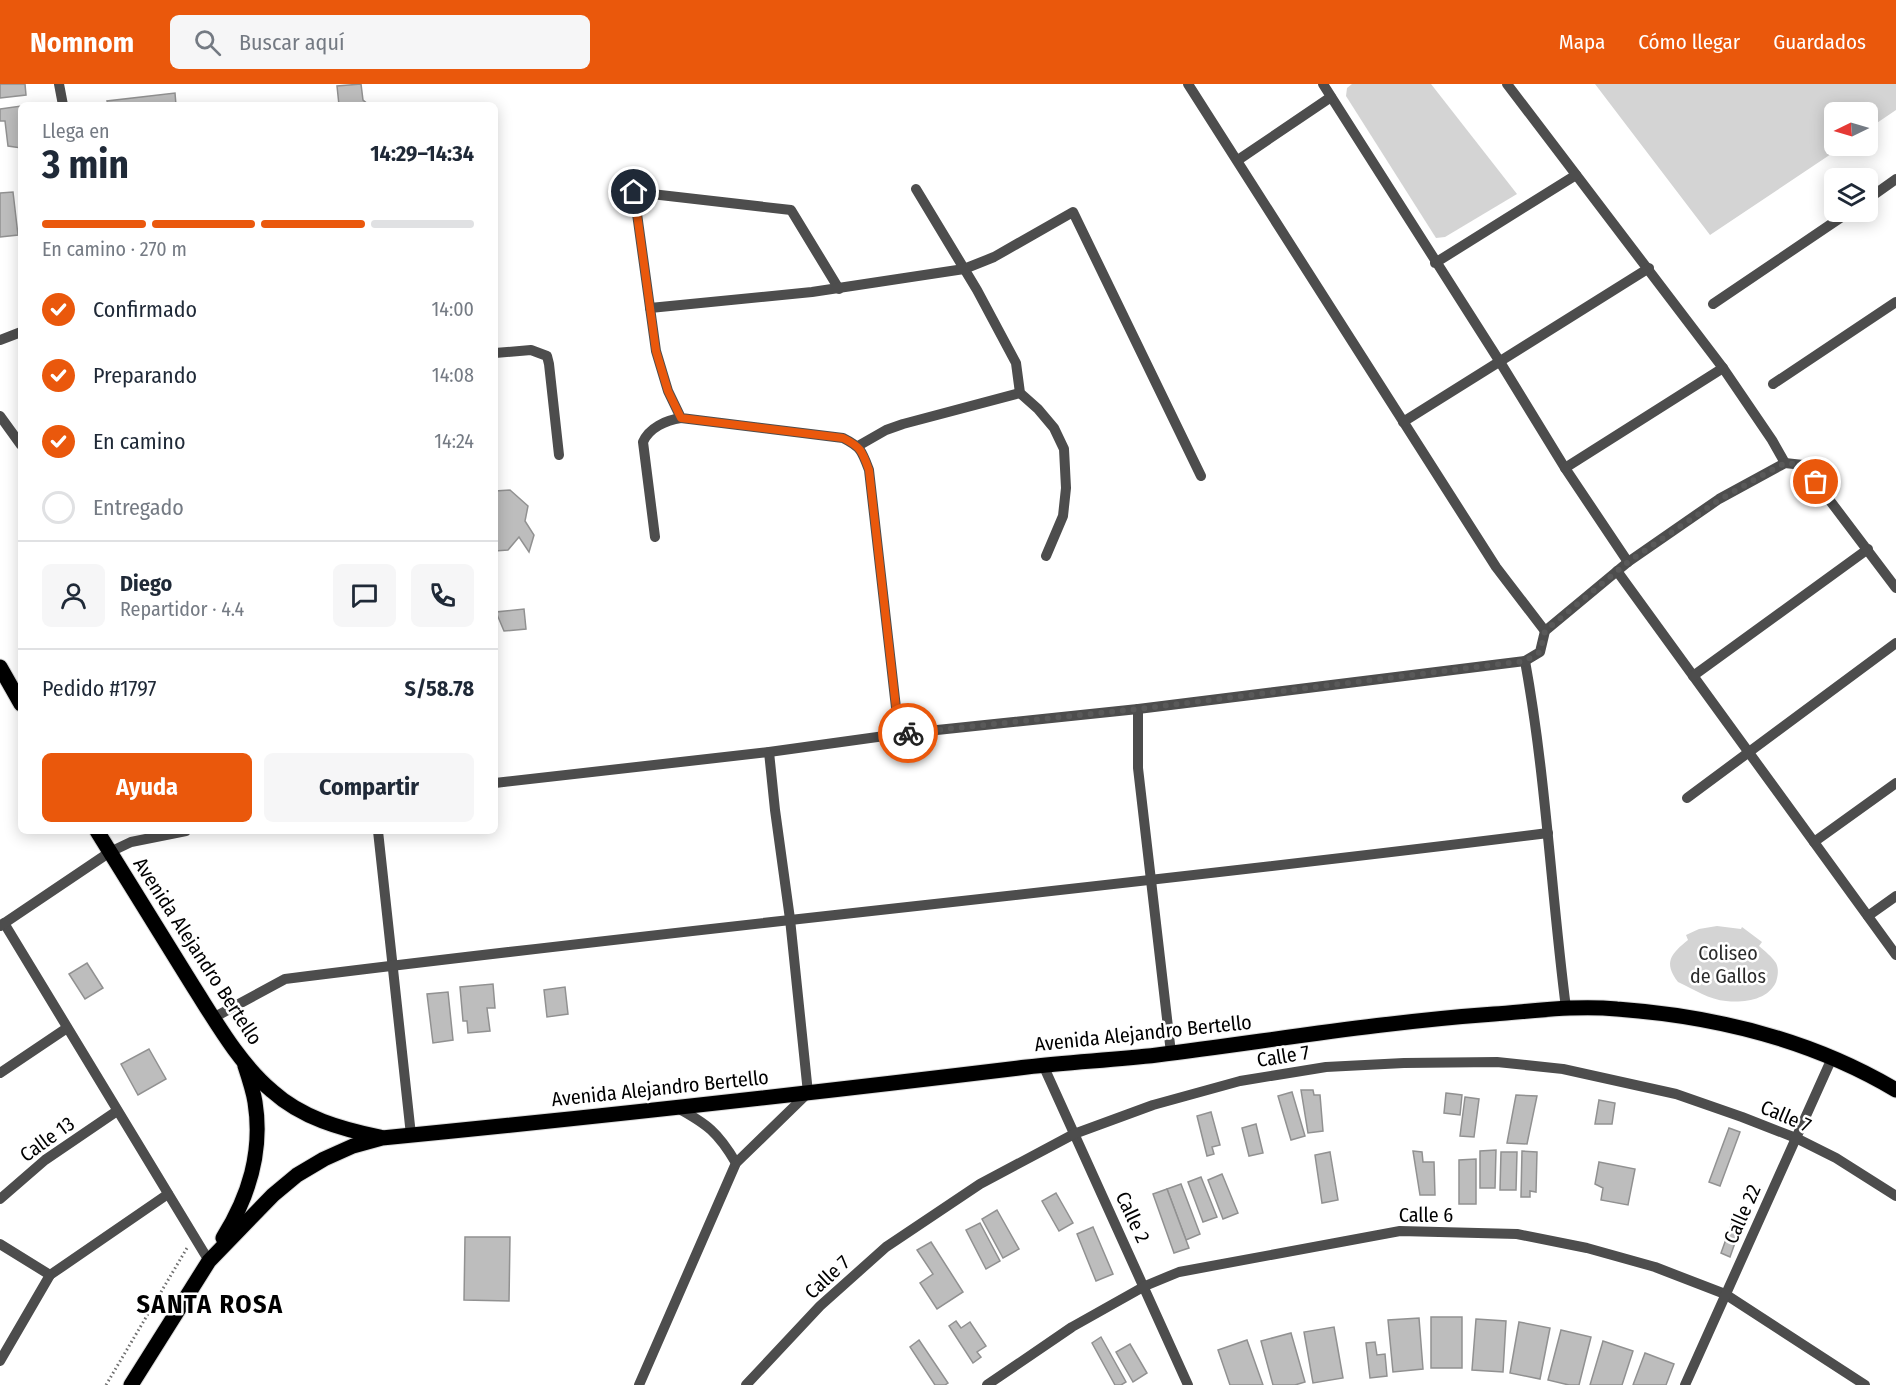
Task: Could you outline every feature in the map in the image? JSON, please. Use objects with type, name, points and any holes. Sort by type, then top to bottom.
[{"type":"main road","points":[[0,667],[18,699]]},
{"type":"main road","name":"Avenida Alejandro Bertello","points":[[99,834],[213,1018],[245,1063],[272,1092],[307,1114],[345,1130],[382,1138]]},
{"type":"main road","name":"Avenida Alejandro Bertello","points":[[209,1261],[273,1195],[297,1175],[352,1146],[382,1138],[1171,1053],[1431,1018],[1566,1008],[1613,1008],[1688,1016],[1753,1030],[1832,1058],[1896,1090]]},
{"type":"main road","name":"Avenida Alejandro Bertello","points":[[131,1385],[237,1215],[250,1184],[257,1143],[255,1102],[245,1063]]},
{"type":"street","points":[[59,84],[62,102]]},
{"type":"street","points":[[1188,84],[1496,567],[1545,631]]},
{"type":"street","points":[[1507,84],[1723,368],[1785,463]]},
{"type":"street","points":[[1238,160],[1329,89],[1435,263],[1628,562]]},
{"type":"street","points":[[1435,263],[1576,175]]},
{"type":"street","points":[[1878,192],[1896,179]]},
{"type":"street","points":[[916,189],[977,290],[1016,363],[1020,393],[1054,428],[1064,449],[1066,488],[1063,516],[1046,556]]},
{"type":"street","points":[[681,418],[661,371],[634,192],[791,210],[839,289]]},
{"type":"street","points":[[650,309],[839,289],[964,269],[994,257],[1073,212],[1202,476]]},
{"type":"street","points":[[1713,304],[1834,222]]},
{"type":"street","points":[[1403,422],[1649,268]]},
{"type":"street","points":[[1773,384],[1896,302]]},
{"type":"street","points":[[0,340],[18,333]]},
{"type":"street","points":[[498,353],[531,350],[547,356],[559,455]]},
{"type":"street","points":[[1566,468],[1723,368]]},
{"type":"street","points":[[858,446],[886,430],[903,424],[1020,393]]},
{"type":"street","points":[[0,416],[18,442]]},
{"type":"street","points":[[655,537],[643,442],[646,435],[653,429],[671,419],[681,418],[843,438],[858,446],[869,470],[899,734]]},
{"type":"street","points":[[498,783],[769,752],[899,734],[1138,709],[1525,661],[1540,652],[1545,631],[1628,562],[1719,500],[1785,463],[1803,465],[1896,588]]},
{"type":"street","points":[[1693,676],[1868,549]]},
{"type":"street","points":[[1617,571],[1896,955]]},
{"type":"street","points":[[1687,798],[1896,642]]},
{"type":"street","points":[[1525,661],[1536,723],[1566,1008]]},
{"type":"street","points":[[1138,709],[1138,768],[1171,1053]]},
{"type":"street","points":[[639,1385],[736,1163],[808,1093],[790,919],[769,752]]},
{"type":"street","points":[[1814,842],[1896,783]]},
{"type":"street","points":[[213,1018],[285,979],[1548,833]]},
{"type":"street","points":[[171,834],[131,842],[110,852],[2,925],[68,1028],[209,1261]]},
{"type":"street","points":[[378,834],[411,1135]]},
{"type":"street","points":[[1868,916],[1896,896]]},
{"type":"street","points":[[0,1073],[68,1028]]},
{"type":"street","name":"Calle 22","points":[[1685,1385],[1832,1058]]},
{"type":"street","name":"Calle 7","points":[[746,1385],[820,1306],[886,1247],[980,1184],[1074,1134],[1152,1106],[1240,1081],[1326,1067],[1404,1063],[1497,1062],[1563,1069],[1676,1094],[1796,1138],[1836,1158],[1896,1196]]},
{"type":"street","name":"Calle 2","points":[[1043,1065],[1188,1385]]},
{"type":"street","points":[[676,1107],[701,1121],[722,1139],[736,1163]]},
{"type":"street","name":"Calle 13","points":[[0,1199],[45,1160],[117,1111]]},
{"type":"street","points":[[0,1361],[50,1275],[168,1194]]},
{"type":"street","name":"Calle 6","points":[[987,1385],[1072,1327],[1145,1286],[1179,1272],[1400,1231],[1517,1234],[1587,1248],[1655,1267],[1725,1294],[1865,1385]]},
{"type":"street","points":[[0,1244],[50,1275]]},
{"type":"path","points":[[106,1385],[194,1237]]},
{"type":"green space","points":[[1352,84],[1431,84],[1517,194],[1445,237],[1436,238],[1346,96],[1347,88]]},
{"type":"green space","points":[[1595,84],[1896,84],[1896,110],[1878,122],[1878,102],[1824,102],[1824,156],[1828,156],[1710,235]]},
{"type":"green space","name":"Coliseo de Gallos","points":[[1717,926],[1741,929],[1742,927],[1762,942],[1759,946],[1774,961],[1778,970],[1776,982],[1767,993],[1748,1001],[1726,1001],[1708,996],[1678,982],[1670,964],[1673,954],[1688,940],[1686,935],[1699,929]]},
{"type":"building","points":[[0,84],[25,84],[26,95],[0,98]]},
{"type":"building","points":[[361,84],[363,100],[365,102],[339,102],[337,86]]},
{"type":"building","points":[[175,93],[176,102],[107,102]]},
{"type":"building","points":[[18,106],[18,148],[8,146],[5,121],[0,121],[0,109]]},
{"type":"building","points":[[13,192],[18,235],[0,237],[0,193]]},
{"type":"building","points":[[510,490],[528,506],[525,521],[534,535],[529,552],[519,537],[508,550],[498,551],[498,491]]},
{"type":"building","points":[[524,609],[526,629],[504,631],[498,612]]},
{"type":"building","points":[[87,963],[103,988],[85,999],[69,974]]},
{"type":"building","points":[[493,984],[495,1008],[487,1008],[490,1031],[468,1033],[467,1021],[463,1021],[460,987]]},
{"type":"building","points":[[565,987],[568,1014],[547,1017],[544,990]]},
{"type":"building","points":[[448,992],[453,1040],[433,1043],[427,994]]},
{"type":"building","points":[[149,1049],[166,1079],[138,1095],[121,1064]]},
{"type":"building","points":[[1301,1090],[1313,1090],[1314,1095],[1320,1095],[1323,1131],[1308,1133]]},
{"type":"building","points":[[1292,1092],[1305,1136],[1291,1140],[1278,1096]]},
{"type":"building","points":[[1446,1093],[1462,1095],[1460,1115],[1444,1113]]},
{"type":"building","points":[[1516,1095],[1537,1096],[1527,1144],[1507,1143]]},
{"type":"building","points":[[1465,1097],[1479,1099],[1474,1137],[1460,1136]]},
{"type":"building","points":[[1599,1100],[1615,1103],[1612,1124],[1595,1124]]},
{"type":"building","points":[[1211,1112],[1220,1145],[1212,1147],[1214,1154],[1207,1156],[1197,1116]]},
{"type":"building","points":[[1256,1124],[1263,1153],[1249,1156],[1242,1128]]},
{"type":"building","points":[[1729,1128],[1740,1132],[1720,1186],[1709,1182]]},
{"type":"building","points":[[1496,1150],[1495,1188],[1480,1188],[1480,1151]]},
{"type":"building","points":[[1413,1151],[1422,1152],[1423,1162],[1434,1162],[1435,1195],[1420,1195]]},
{"type":"building","points":[[1522,1151],[1537,1152],[1536,1192],[1530,1191],[1530,1197],[1521,1197]]},
{"type":"building","points":[[1330,1152],[1338,1200],[1322,1203],[1315,1155]]},
{"type":"building","points":[[1501,1152],[1517,1152],[1516,1190],[1500,1190]]},
{"type":"building","points":[[1476,1159],[1476,1204],[1459,1204],[1459,1160]]},
{"type":"building","points":[[1599,1162],[1635,1169],[1628,1205],[1601,1200],[1603,1188],[1595,1184]]},
{"type":"building","points":[[1222,1174],[1238,1213],[1223,1219],[1208,1180]]},
{"type":"building","points":[[1201,1177],[1217,1217],[1203,1222],[1188,1182]]},
{"type":"building","points":[[1181,1184],[1200,1234],[1186,1240],[1167,1189]]},
{"type":"building","points":[[1167,1189],[1189,1248],[1174,1253],[1153,1194]]},
{"type":"building","points":[[1056,1193],[1073,1223],[1059,1231],[1042,1201]]},
{"type":"building","points":[[997,1210],[1019,1249],[1003,1258],[982,1219]]},
{"type":"building","points":[[1733,1220],[1742,1223],[1730,1257],[1721,1253]]},
{"type":"building","points":[[980,1223],[1000,1261],[986,1269],[966,1230]]},
{"type":"building","points":[[1093,1227],[1113,1274],[1096,1281],[1077,1234]]},
{"type":"building","points":[[465,1237],[510,1237],[509,1301],[464,1300]]},
{"type":"building","points":[[931,1242],[963,1292],[937,1309],[920,1283],[933,1274],[917,1250]]},
{"type":"building","points":[[1431,1317],[1462,1317],[1462,1368],[1431,1368]]},
{"type":"building","points":[[1419,1318],[1423,1369],[1393,1372],[1388,1320]]},
{"type":"building","points":[[1476,1319],[1506,1321],[1503,1372],[1472,1370]]},
{"type":"building","points":[[956,1321],[961,1328],[970,1322],[986,1346],[977,1352],[981,1357],[973,1363],[949,1326]]},
{"type":"building","points":[[1519,1322],[1550,1328],[1540,1379],[1510,1373]]},
{"type":"building","points":[[1334,1327],[1343,1378],[1313,1383],[1304,1332]]},
{"type":"building","points":[[1561,1330],[1591,1337],[1579,1385],[1548,1380]]},
{"type":"building","points":[[1291,1333],[1305,1382],[1295,1385],[1273,1385],[1261,1341]]},
{"type":"building","points":[[1101,1337],[1126,1382],[1121,1385],[1115,1385],[1092,1343]]},
{"type":"building","points":[[919,1340],[948,1383],[945,1385],[935,1385],[910,1347]]},
{"type":"building","points":[[1247,1340],[1263,1385],[1230,1385],[1218,1350]]},
{"type":"building","points":[[1603,1341],[1633,1351],[1622,1385],[1590,1385]]},
{"type":"building","points":[[1375,1342],[1377,1355],[1385,1354],[1387,1376],[1370,1378],[1366,1343]]},
{"type":"building","points":[[1130,1344],[1147,1373],[1133,1382],[1116,1352]]},
{"type":"building","points":[[1645,1353],[1674,1364],[1666,1385],[1633,1385]]},
{"type":"way so far","points":[[908,733],[1138,709],[1525,661],[1540,652],[1545,631],[1628,562],[1719,500],[1785,463],[1803,465],[1816,482]]},
{"type":"district","name":"SANTA ROSA","points":[[210,1304]]},
{"type":"route","points":[[634,192],[656,351],[668,391],[681,418],[843,438],[858,446],[864,454],[869,470],[885,594],[899,734],[908,733]]}]
